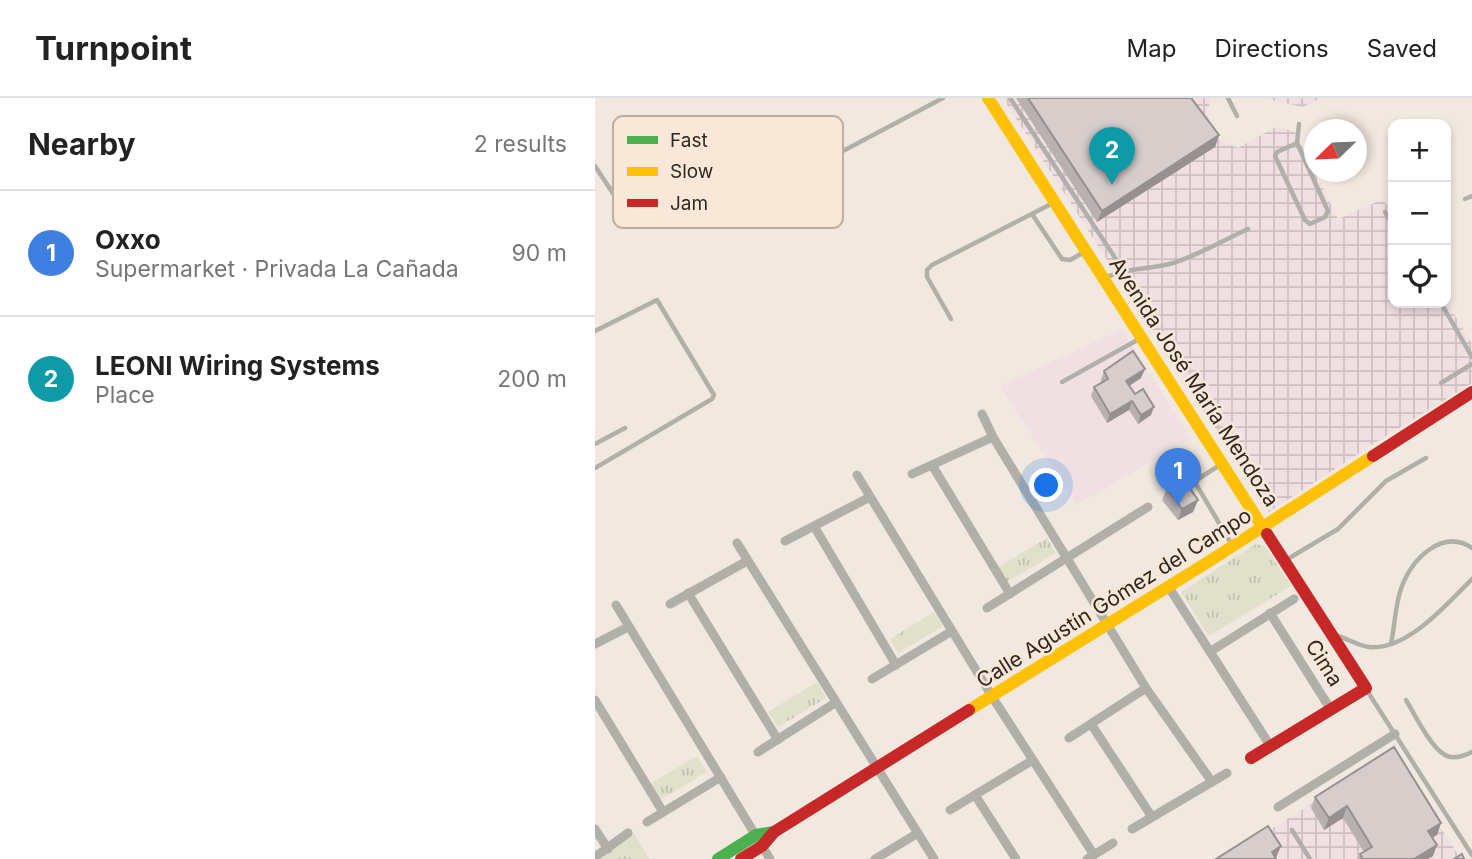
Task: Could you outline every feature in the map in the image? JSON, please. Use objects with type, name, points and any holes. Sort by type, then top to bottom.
[{"type":"street","name":"Avenida José María Mendoza","points":[[988,98],[1366,688]]},
{"type":"street","name":"Calle Agustín Gómez del Campo","points":[[718,859],[759,841],[993,698],[1472,392]]},
{"type":"street","points":[[982,414],[993,437],[1146,688],[1212,782]]},
{"type":"street","points":[[912,474],[993,437]]},
{"type":"street","points":[[932,465],[1010,594]]},
{"type":"street","points":[[857,475],[1090,857],[1113,843]]},
{"type":"street","points":[[785,541],[870,496]]},
{"type":"street","points":[[988,608],[1148,508]]},
{"type":"street","points":[[814,526],[895,665]]},
{"type":"street","points":[[737,543],[935,859]]},
{"type":"street","points":[[670,604],[747,561]]},
{"type":"street","points":[[1168,586],[1271,747]]},
{"type":"street","points":[[688,593],[778,740]]},
{"type":"street","points":[[1211,651],[1294,599]]},
{"type":"street","points":[[616,605],[770,859]]},
{"type":"street","name":"Cima","points":[[1251,758],[1331,710],[1270,613]]},
{"type":"street","points":[[595,644],[628,627]]},
{"type":"street","points":[[872,679],[952,631]]},
{"type":"street","points":[[1069,738],[1146,688]]},
{"type":"street","points":[[1331,710],[1366,688]]},
{"type":"street","points":[[595,700],[663,812]]},
{"type":"street","points":[[758,751],[835,703]]},
{"type":"street","points":[[1091,724],[1152,817]]},
{"type":"street","points":[[1278,807],[1395,734]]},
{"type":"street","points":[[950,810],[1033,760]]},
{"type":"street","points":[[1132,829],[1227,773]]},
{"type":"street","points":[[647,822],[720,777]]},
{"type":"street","points":[[975,795],[1016,859]]},
{"type":"street","points":[[595,829],[607,849]]},
{"type":"street","points":[[595,857],[628,833]]},
{"type":"street","points":[[875,859],[918,833]]},
{"type":"street","name":"Calle Agustín Gómez del Campo","points":[[741,859],[759,841]]},
{"type":"lane","points":[[843,151],[943,98]]},
{"type":"lane","points":[[1010,98],[1122,270]]},
{"type":"lane","points":[[1229,98],[1237,116]]},
{"type":"lane","points":[[1297,142],[1277,152],[1275,156],[1305,220],[1310,224],[1325,217],[1328,211],[1297,142],[1299,124]]},
{"type":"lane","points":[[595,166],[613,193]]},
{"type":"lane","points":[[1465,199],[1472,196]]},
{"type":"lane","points":[[951,319],[927,277],[927,270],[1055,202]]},
{"type":"lane","points":[[1385,212],[1388,217]]},
{"type":"lane","points":[[1032,215],[1062,259],[1070,260],[1086,251]]},
{"type":"lane","points":[[1104,278],[1122,270],[1177,262],[1248,229]]},
{"type":"lane","points":[[595,331],[657,300],[713,395],[712,399],[595,468]]},
{"type":"lane","points":[[1444,308],[1472,357]]},
{"type":"lane","points":[[1062,382],[1142,338]]},
{"type":"lane","points":[[1441,383],[1472,363]]},
{"type":"lane","points":[[595,444],[625,428]]},
{"type":"lane","points":[[1285,561],[1338,529],[1386,481],[1426,458]]},
{"type":"lane","points":[[1223,463],[1198,479],[1196,484],[1233,546]]},
{"type":"lane","points":[[1391,645],[1401,588],[1410,570],[1439,543],[1462,541],[1472,548]]},
{"type":"lane","points":[[1331,634],[1368,647],[1391,645],[1429,622],[1472,579]]},
{"type":"lane","points":[[1366,688],[1472,856]]},
{"type":"lane","points":[[1406,700],[1437,750],[1445,756],[1453,757],[1472,752]]},
{"type":"lane","points":[[1291,830],[1310,859]]},
{"type":"shaded area","points":[[1003,98],[1212,98],[1207,111],[1209,125],[1220,140],[1238,148],[1276,127],[1295,132],[1304,150],[1304,182],[1320,182],[1338,219],[1383,199],[1388,207],[1388,308],[1450,308],[1472,344],[1472,383],[1269,512]]},
{"type":"shaded area","points":[[1262,98],[1321,98],[1303,107]]},
{"type":"shaded area","points":[[1122,329],[1191,439],[1076,505],[1000,386]]},
{"type":"shaded area","points":[[1391,754],[1461,859],[1223,859]]},
{"type":"green space","points":[[1047,538],[1056,553],[1007,582],[998,567]]},
{"type":"green space","points":[[1256,544],[1265,546],[1291,586],[1209,636],[1181,592]]},
{"type":"green space","points":[[934,612],[943,626],[898,653],[890,639]]},
{"type":"green space","points":[[817,682],[826,698],[778,727],[768,712]]},
{"type":"green space","points":[[697,756],[707,772],[660,800],[650,784]]},
{"type":"green space","points":[[634,833],[649,859],[601,859]]},
{"type":"building","points":[[1028,98],[1191,98],[1219,135],[1102,211]]},
{"type":"building","points":[[1133,351],[1145,369],[1126,381],[1135,394],[1143,389],[1154,407],[1141,415],[1132,401],[1110,414],[1094,387],[1108,379],[1104,371]]},
{"type":"building","points":[[1182,477],[1198,500],[1182,509],[1167,488]]},
{"type":"building","points":[[1394,747],[1441,823],[1428,831],[1437,845],[1414,859],[1363,859],[1360,854],[1372,847],[1347,806],[1329,818],[1315,797]]},
{"type":"building","points":[[1268,826],[1281,846],[1272,852],[1276,859],[1216,859]]},
{"type":"traffic: fast","points":[[718,859],[756,835],[774,832]]},
{"type":"traffic: slow","points":[[988,98],[1267,534]]},
{"type":"traffic: slow","points":[[969,710],[1373,456]]},
{"type":"traffic: jam","points":[[1373,456],[1472,392]]},
{"type":"traffic: jam","points":[[1251,758],[1366,688],[1267,534]]},
{"type":"traffic: jam","points":[[741,859],[762,846],[774,832],[969,710]]},
{"type":"place","name":"LEONI Wiring Systems","points":[[1112,185]]},
{"type":"place","name":"Oxxo","points":[[1178,506]]}]
